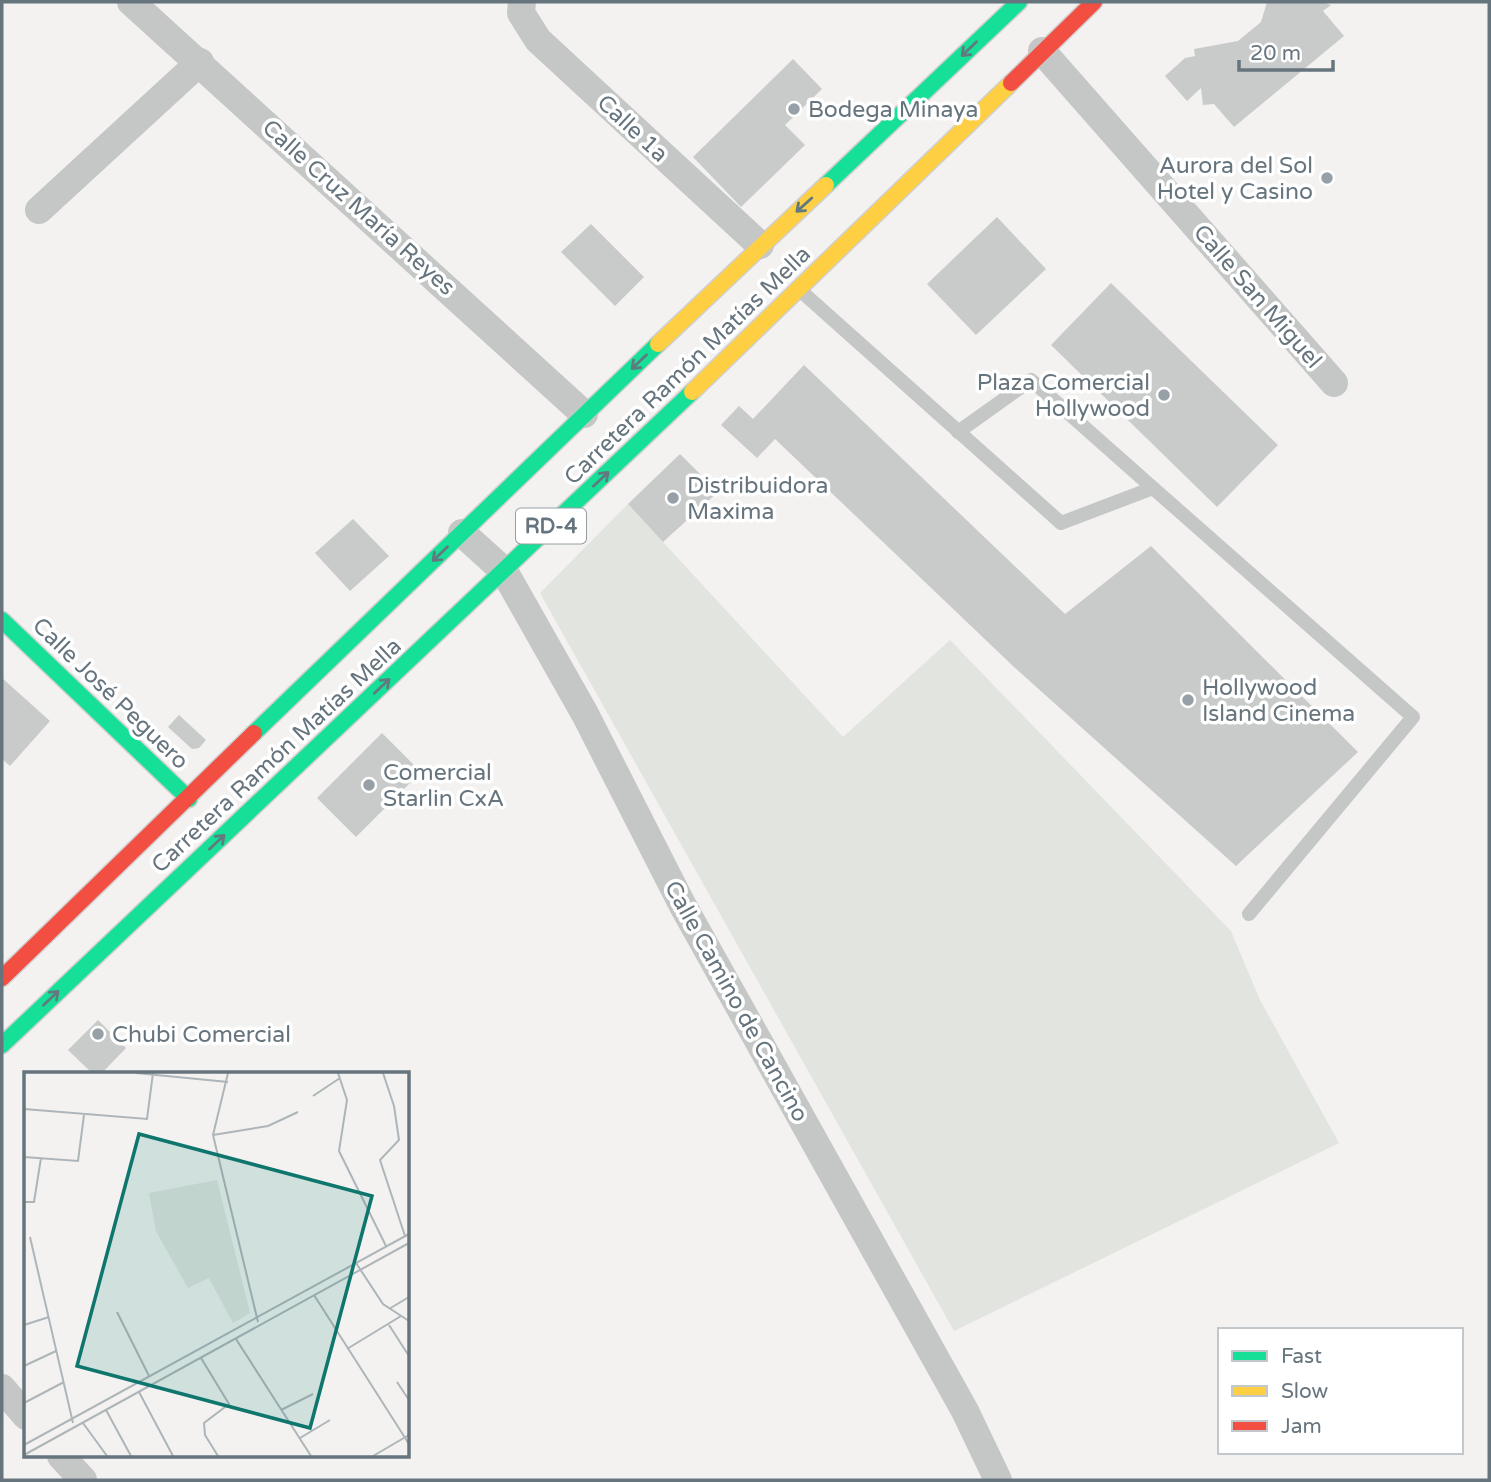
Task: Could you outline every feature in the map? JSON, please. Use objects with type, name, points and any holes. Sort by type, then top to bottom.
[{"type":"main road","name":"Carretera Ramón Matías Mella","points":[[2,978],[584,414],[1018,2]]},
{"type":"main road","name":"Carretera Ramón Matías Mella","points":[[2,1045],[800,291],[1094,2]]},
{"type":"main road","name":"Calle José Peguero","points":[[2,620],[189,799]]},
{"type":"street","name":"Calle Cruz María Reyes","points":[[131,2],[584,414]]},
{"type":"street","name":"Calle 1a","points":[[523,2],[521,13],[538,40],[760,245]]},
{"type":"street","name":"Calle San Miguel","points":[[1042,51],[1334,383]]},
{"type":"street","points":[[40,210],[200,62]]},
{"type":"street","name":"Calle Camino de Cancino","points":[[462,533],[504,571],[585,714],[690,918],[965,1411],[998,1480]]},
{"type":"street","points":[[2,1388],[24,1414]]},
{"type":"street","points":[[63,1458],[83,1480]]},
{"type":"lane","points":[[800,291],[1061,523],[1153,488]]},
{"type":"lane","points":[[958,432],[1031,380],[1413,717],[1249,914]]},
{"type":"shaded area","points":[[628,504],[843,737],[950,640],[1231,931],[1260,1000],[1339,1143],[954,1331],[540,593]]},
{"type":"building","points":[[1267,2],[1323,2],[1331,5],[1323,11],[1344,36],[1234,127],[1214,104],[1203,105],[1201,88],[1187,101],[1165,76],[1185,58],[1195,56],[1194,49],[1238,41],[1261,22]]},
{"type":"building","points":[[793,59],[822,89],[785,125],[805,145],[741,207],[693,157]]},
{"type":"building","points":[[997,217],[1046,269],[976,335],[927,284]]},
{"type":"building","points":[[591,224],[644,277],[615,306],[561,252]]},
{"type":"building","name":"Plaza Comercial Hollywood","points":[[1111,283],[1278,445],[1217,507],[1051,345]]},
{"type":"building","points":[[804,365],[1065,614],[1151,546],[1358,752],[1236,866],[1014,667],[775,439],[757,458],[721,425],[739,406],[753,419]]},
{"type":"building","name":"Distribuidora Maxima","points":[[680,454],[718,492],[663,542],[628,504]]},
{"type":"building","points":[[353,519],[389,556],[350,591],[315,553]]},
{"type":"building","points":[[2,678],[50,721],[10,766],[2,759]]},
{"type":"building","points":[[179,715],[206,740],[199,748],[192,749],[168,727]]},
{"type":"building","name":"Comercial Starlin CxA","points":[[382,733],[421,772],[356,837],[317,798]]},
{"type":"building","name":"Chubi Comercial","points":[[98,1020],[126,1048],[103,1072],[91,1072],[68,1050]]},
{"type":"traffic: fast","points":[[826,185],[1019,2]]},
{"type":"traffic: fast","points":[[254,733],[658,344]]},
{"type":"traffic: fast","points":[[2,1045],[692,392]]},
{"type":"traffic: fast","points":[[2,620],[189,799]]},
{"type":"traffic: slow","points":[[692,392],[1011,83]]},
{"type":"traffic: slow","points":[[658,344],[826,185]]},
{"type":"traffic: jam","points":[[1011,83],[1094,2]]},
{"type":"traffic: jam","points":[[2,978],[254,733]]},
{"type":"place","name":"Bodega Minaya","points":[[794,109]]},
{"type":"place","name":"Aurora del Sol Hotel y Casino","points":[[1327,178]]},
{"type":"place","name":"Plaza Comercial Hollywood","points":[[1164,395]]},
{"type":"place","name":"Distribuidora Maxima","points":[[673,498]]},
{"type":"place","name":"Hollywood Island Cinema","points":[[1188,700]]},
{"type":"place","name":"Comercial Starlin CxA","points":[[369,785]]},
{"type":"place","name":"Chubi Comercial","points":[[98,1034]]}]
